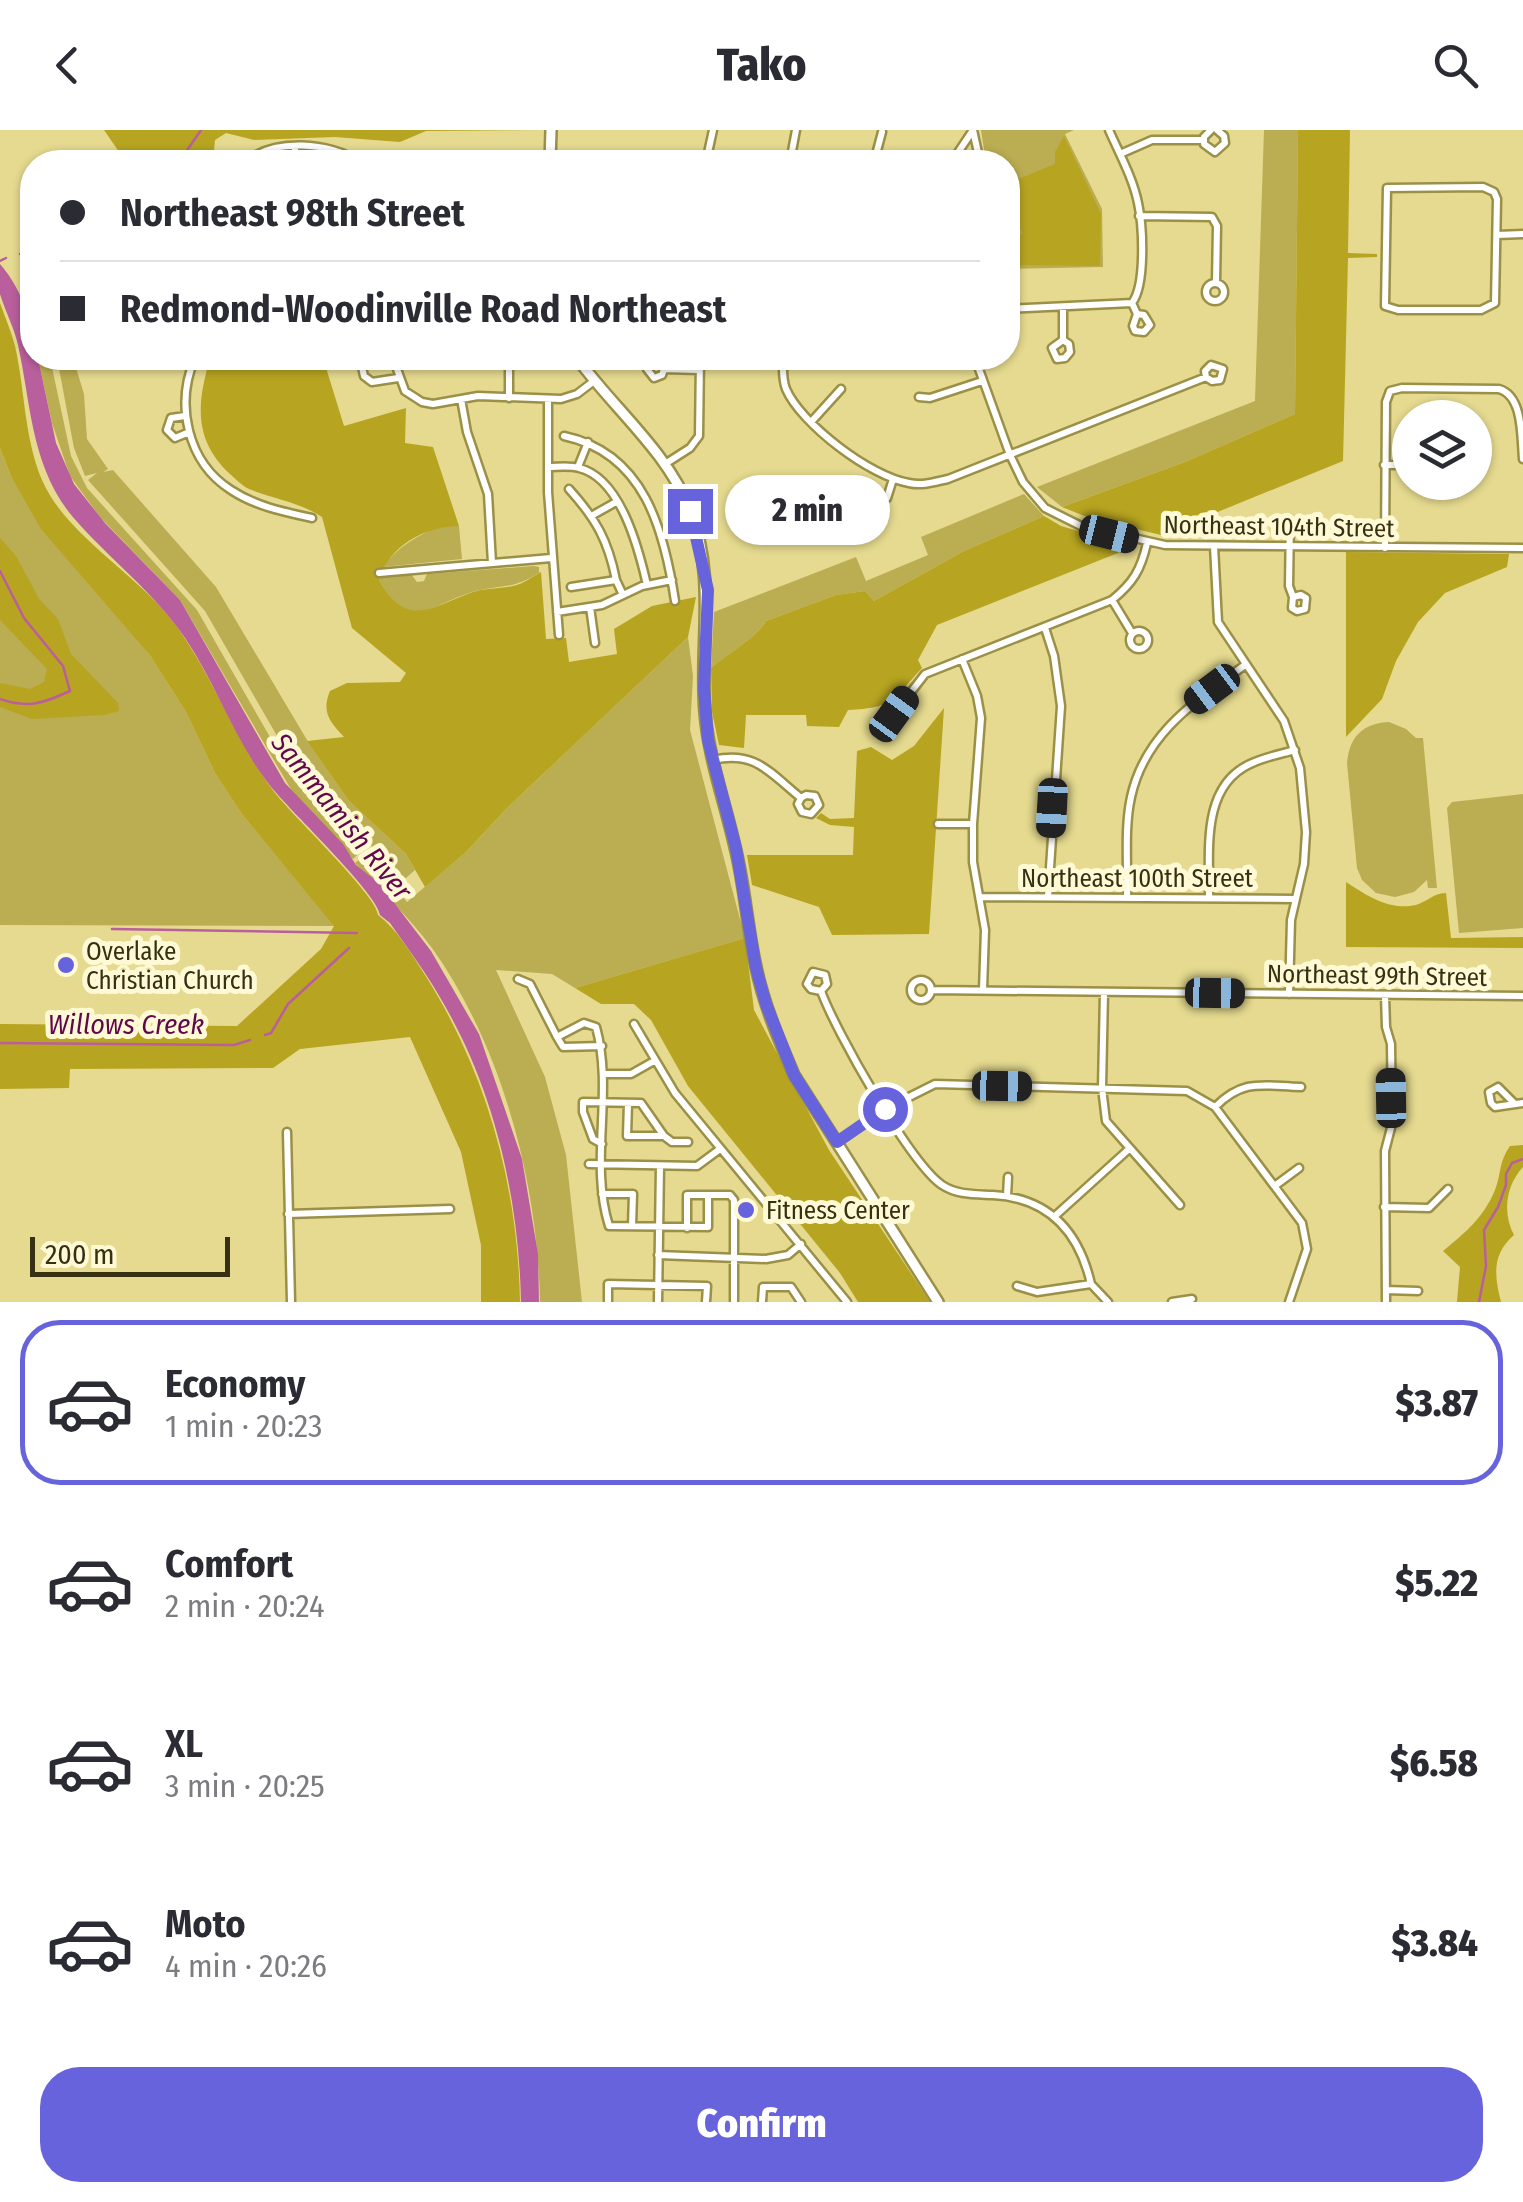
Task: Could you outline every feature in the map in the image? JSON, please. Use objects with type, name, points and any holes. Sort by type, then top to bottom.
[{"type":"main road","points":[[586,370],[665,464],[690,511],[708,590],[704,688],[712,760],[736,848],[756,968],[766,1004],[794,1075],[938,1302]]},
{"type":"street","points":[[1020,310],[1132,302],[1139,294],[1138,202],[1109,130]]},
{"type":"street","points":[[1120,154],[1152,140],[1203,140],[1214,130],[1226,139],[1222,149],[1208,150],[1203,140]]},
{"type":"street","points":[[276,150],[324,150]]},
{"type":"street","points":[[1387,188],[1484,188],[1494,192],[1497,235],[1496,295],[1491,306],[1481,310],[1385,306],[1387,188]]},
{"type":"street","points":[[1139,216],[1207,216],[1215,220],[1216,283]]},
{"type":"street","points":[[1497,235],[1523,234]]},
{"type":"street","points":[[1132,302],[1138,314]]},
{"type":"street","points":[[1063,308],[1063,340]]},
{"type":"street","points":[[191,370],[188,432],[212,474],[233,492],[261,505],[312,518]]},
{"type":"street","points":[[363,370],[372,382],[398,378]]},
{"type":"street","points":[[396,370],[413,398],[433,404],[461,399],[548,400],[577,394],[594,381]]},
{"type":"street","points":[[509,398],[510,370]]},
{"type":"street","points":[[665,464],[696,442],[700,426],[700,370]]},
{"type":"street","points":[[784,370],[786,390],[844,450],[893,479],[922,485],[1010,456],[1206,377]]},
{"type":"street","name":"Northeast 104th Street","points":[[979,370],[1023,482],[1045,508],[1081,526],[1146,543],[1523,548]]},
{"type":"street","points":[[919,397],[930,398],[982,380]]},
{"type":"street","points":[[1385,548],[1386,402],[1390,392],[1402,388],[1499,388],[1510,392],[1517,400],[1523,459]]},
{"type":"street","points":[[812,421],[840,389]]},
{"type":"street","points":[[461,399],[467,432],[488,493],[492,563]]},
{"type":"street","points":[[548,400],[551,558],[559,635]]},
{"type":"street","points":[[186,416],[171,418],[167,430],[176,438],[188,432]]},
{"type":"street","points":[[564,436],[611,454],[643,494],[661,533],[675,601]]},
{"type":"street","points":[[578,467],[588,442]]},
{"type":"street","points":[[1384,465],[1392,465]]},
{"type":"street","points":[[548,467],[578,467],[596,477],[634,534],[647,585]]},
{"type":"street","points":[[796,538],[879,506],[887,498],[893,479]]},
{"type":"street","points":[[569,489],[593,515],[611,553],[616,580],[624,595]]},
{"type":"street","points":[[593,515],[616,502]]},
{"type":"street","points":[[1290,519],[1288,586],[1293,597]]},
{"type":"street","points":[[883,728],[918,680],[1112,600],[1132,584],[1146,543]]},
{"type":"street","points":[[1214,546],[1218,622],[1284,721],[1295,750],[1306,808],[1304,864],[1289,936],[1289,994]]},
{"type":"street","points":[[379,573],[551,558]]},
{"type":"street","points":[[572,587],[616,580]]},
{"type":"street","points":[[557,612],[590,607],[647,585],[672,580]]},
{"type":"street","points":[[1112,600],[1132,634]]},
{"type":"street","points":[[590,607],[595,643]]},
{"type":"street","points":[[1045,628],[1054,656],[1061,706],[1048,897]]},
{"type":"street","points":[[962,659],[981,718],[973,824],[974,862],[985,930],[983,990]]},
{"type":"street","points":[[1127,898],[1131,796],[1147,756],[1170,722],[1245,665]]},
{"type":"street","points":[[1209,898],[1211,820],[1220,794],[1240,770],[1295,750]]},
{"type":"street","points":[[712,760],[727,756],[754,760],[801,798]]},
{"type":"street","points":[[938,824],[973,824]]},
{"type":"street","name":"Northeast 100th Street","points":[[980,898],[1295,899]]},
{"type":"street","points":[[518,980],[530,984],[563,1046],[602,1046]]},
{"type":"street","name":"Northeast 99th Street","points":[[932,990],[1523,996]]},
{"type":"street","points":[[821,991],[830,1014],[885,1109],[937,1182],[959,1193],[1032,1202],[1055,1216],[1079,1245],[1091,1284],[1108,1302]]},
{"type":"street","points":[[1104,992],[1102,1088],[1106,1120],[1180,1205]]},
{"type":"street","points":[[1386,995],[1392,1124],[1386,1145],[1386,1302]]},
{"type":"street","points":[[557,1037],[588,1022],[596,1027],[602,1046],[601,1165],[608,1226],[708,1228],[708,1196]]},
{"type":"street","points":[[634,1024],[654,1061],[720,1149],[847,1302]]},
{"type":"street","points":[[603,1074],[631,1074],[654,1061]]},
{"type":"street","points":[[837,1142],[885,1109],[935,1084],[1187,1091],[1216,1107],[1302,1223],[1307,1249],[1289,1302]]},
{"type":"street","points":[[1216,1107],[1244,1086],[1301,1087]]},
{"type":"street","points":[[602,1144],[593,1139],[583,1102],[641,1103],[664,1136],[672,1142],[688,1142]]},
{"type":"street","points":[[628,1103],[627,1136],[664,1136]]},
{"type":"street","points":[[287,1132],[292,1302]]},
{"type":"street","points":[[589,1164],[697,1166],[720,1149]]},
{"type":"street","points":[[1055,1216],[1128,1149]]},
{"type":"street","points":[[658,1302],[660,1166]]},
{"type":"street","points":[[1276,1185],[1300,1168]]},
{"type":"street","points":[[1007,1196],[1008,1178]]},
{"type":"street","points":[[1384,1207],[1429,1208],[1448,1189]]},
{"type":"street","points":[[602,1194],[633,1194],[632,1226]]},
{"type":"street","points":[[687,1228],[687,1196],[730,1196],[734,1200],[734,1302]]},
{"type":"street","points":[[288,1214],[450,1209]]},
{"type":"street","points":[[658,1256],[779,1258],[801,1244]]},
{"type":"street","points":[[608,1302],[608,1284],[707,1286],[706,1302]]},
{"type":"street","points":[[1018,1286],[1037,1292],[1091,1284]]},
{"type":"street","points":[[762,1302],[763,1287],[791,1287],[801,1302]]},
{"type":"street","points":[[1386,1290],[1418,1291]]},
{"type":"street","points":[[1172,1302],[1192,1298]]},
{"type":"shaded area","points":[[104,130],[541,130],[426,131],[400,142],[335,137],[254,140],[226,133],[215,140],[214,150],[118,150]]},
{"type":"shaded area","points":[[981,130],[1074,130],[1065,134],[1102,209],[1103,267],[1020,269],[1020,150],[984,150]]},
{"type":"shaded area","points":[[1264,130],[1298,130],[1295,414],[1185,462],[1062,507],[1037,487],[1255,401]]},
{"type":"shaded area","points":[[1298,130],[1350,130],[1348,253],[1377,254],[1348,258],[1343,461],[1161,535],[1062,507],[1185,462],[1295,414]]},
{"type":"shaded area","points":[[1064,136],[1101,214],[1100,266],[1020,265],[1020,178],[1055,164],[1055,152]]},
{"type":"shaded area","points":[[0,264],[20,296],[20,356],[14,332],[0,294]]},
{"type":"shaded area","points":[[0,303],[15,346],[32,447],[53,500],[83,536],[171,619],[272,789],[364,890],[378,915],[410,951],[447,1012],[482,1091],[495,1132],[513,1216],[520,1302],[481,1302],[481,1245],[461,1152],[410,1037],[300,1049],[273,1068],[70,1069],[69,1088],[0,1089],[0,1024],[237,1026],[321,949],[334,926],[241,813],[149,654],[41,529],[11,476],[0,448]]},
{"type":"shaded area","points":[[22,370],[41,370],[56,443],[74,484],[105,523],[180,600],[285,783],[343,844],[356,865],[379,883],[431,951],[479,1034],[522,1159],[538,1254],[539,1302],[521,1302],[510,1187],[491,1112],[463,1040],[439,995],[366,891],[264,777],[173,621],[58,497],[34,434]]},
{"type":"shaded area","points":[[41,370],[53,370],[71,456],[87,488],[197,610],[297,784],[364,848],[353,859],[292,791],[180,600],[100,517],[70,476],[52,423]]},
{"type":"shaded area","points":[[59,370],[77,370],[84,394],[87,439],[108,469],[103,472],[113,470],[216,587],[310,745],[349,801],[406,854],[415,870],[406,878],[398,878],[368,842],[303,781],[205,611],[88,480],[97,473],[85,476],[74,448]]},
{"type":"shaded area","points":[[207,370],[327,370],[344,426],[406,408],[405,443],[433,447],[459,526],[422,534],[391,557],[379,580],[400,605],[410,610],[433,608],[473,592],[517,585],[541,572],[546,639],[566,638],[569,662],[617,654],[614,629],[652,606],[696,597],[688,637],[425,887],[406,854],[349,801],[307,741],[344,737],[328,716],[330,691],[347,683],[400,682],[406,673],[352,628],[322,517],[246,487],[218,461],[204,434],[202,391]]},
{"type":"shaded area","points":[[0,448],[11,476],[149,654],[241,813],[335,926],[0,925]]},
{"type":"shaded area","points":[[1024,494],[1044,516],[964,551],[874,601],[865,591],[836,595],[766,621],[711,668],[714,612],[856,557],[866,581],[928,555],[921,537]]},
{"type":"shaded area","points":[[1044,516],[1061,526],[1133,547],[937,625],[918,660],[922,668],[898,695],[875,707],[848,710],[839,727],[807,726],[806,715],[746,715],[744,748],[719,745],[712,712],[711,668],[766,621],[836,595],[865,591],[874,601],[964,551]]},
{"type":"shaded area","points":[[441,526],[459,526],[462,559],[382,567],[408,542]]},
{"type":"shaded area","points":[[0,538],[16,556],[39,599],[58,619],[71,654],[118,703],[119,711],[32,719],[0,707],[0,683],[30,689],[44,682],[47,669],[0,620]]},
{"type":"shaded area","points":[[1346,552],[1509,554],[1507,567],[1445,593],[1418,622],[1396,661],[1382,699],[1346,737]]},
{"type":"shaded area","points":[[539,567],[539,573],[523,581],[480,590],[425,610],[402,607],[379,580],[380,576],[411,574],[417,582],[424,581],[427,574]]},
{"type":"shaded area","points":[[688,637],[693,676],[690,730],[745,938],[575,988],[552,974],[496,970],[545,1077],[566,1155],[582,1302],[540,1302],[538,1257],[523,1164],[512,1117],[478,1028],[432,948],[355,863],[366,854],[407,902],[467,851],[506,809]]},
{"type":"shaded area","points":[[944,708],[929,934],[832,935],[819,907],[752,885],[747,855],[853,855],[854,827],[830,825],[816,818],[821,813],[830,819],[854,818],[857,751],[871,747],[892,760],[914,746]]},
{"type":"shaded area","points":[[1389,722],[1423,738],[1437,888],[1428,888],[1427,880],[1414,892],[1395,897],[1376,893],[1362,880],[1357,868],[1347,763],[1359,733],[1372,725]]},
{"type":"shaded area","points":[[1523,794],[1523,928],[1459,933],[1447,808],[1452,802]]},
{"type":"shaded area","points":[[1346,882],[1379,901],[1397,906],[1416,905],[1446,893],[1451,938],[1523,937],[1523,948],[1346,947]]},
{"type":"shaded area","points":[[745,938],[754,1010],[829,1150],[930,1302],[858,1302],[840,1273],[688,1086],[651,1020],[634,1004],[601,1004],[575,988]]},
{"type":"shaded area","points":[[1523,1145],[1523,1167],[1508,1200],[1508,1218],[1514,1235],[1498,1257],[1501,1302],[1457,1302],[1460,1267],[1443,1251],[1480,1216],[1495,1190],[1510,1146]]},
{"type":"waterway","points":[[187,150],[201,130]]},
{"type":"waterway","points":[[0,261],[6,258]]},
{"type":"waterway","points":[[0,571],[24,618],[63,666],[70,691],[36,703],[0,699]]},
{"type":"waterway","points":[[112,929],[357,933]]},
{"type":"waterway","name":"Willows Creek","points":[[265,1035],[271,1033],[288,1004],[349,948]]},
{"type":"waterway","name":"Willows Creek","points":[[0,1043],[234,1045],[250,1040]]},
{"type":"waterway","points":[[1479,1302],[1486,1266],[1484,1230],[1498,1207],[1512,1163],[1523,1159]]},
{"type":"place","name":"Overlake Christian Church","points":[[66,965]]},
{"type":"place","name":"Fitness Center","points":[[746,1210]]},
{"type":"route","points":[[690,511],[708,590],[704,688],[708,740],[736,848],[756,968],[766,1004],[794,1075],[837,1142],[885,1109]]},
{"type":"water label","name":"Sammamish River","points":[[342,816]]}]
